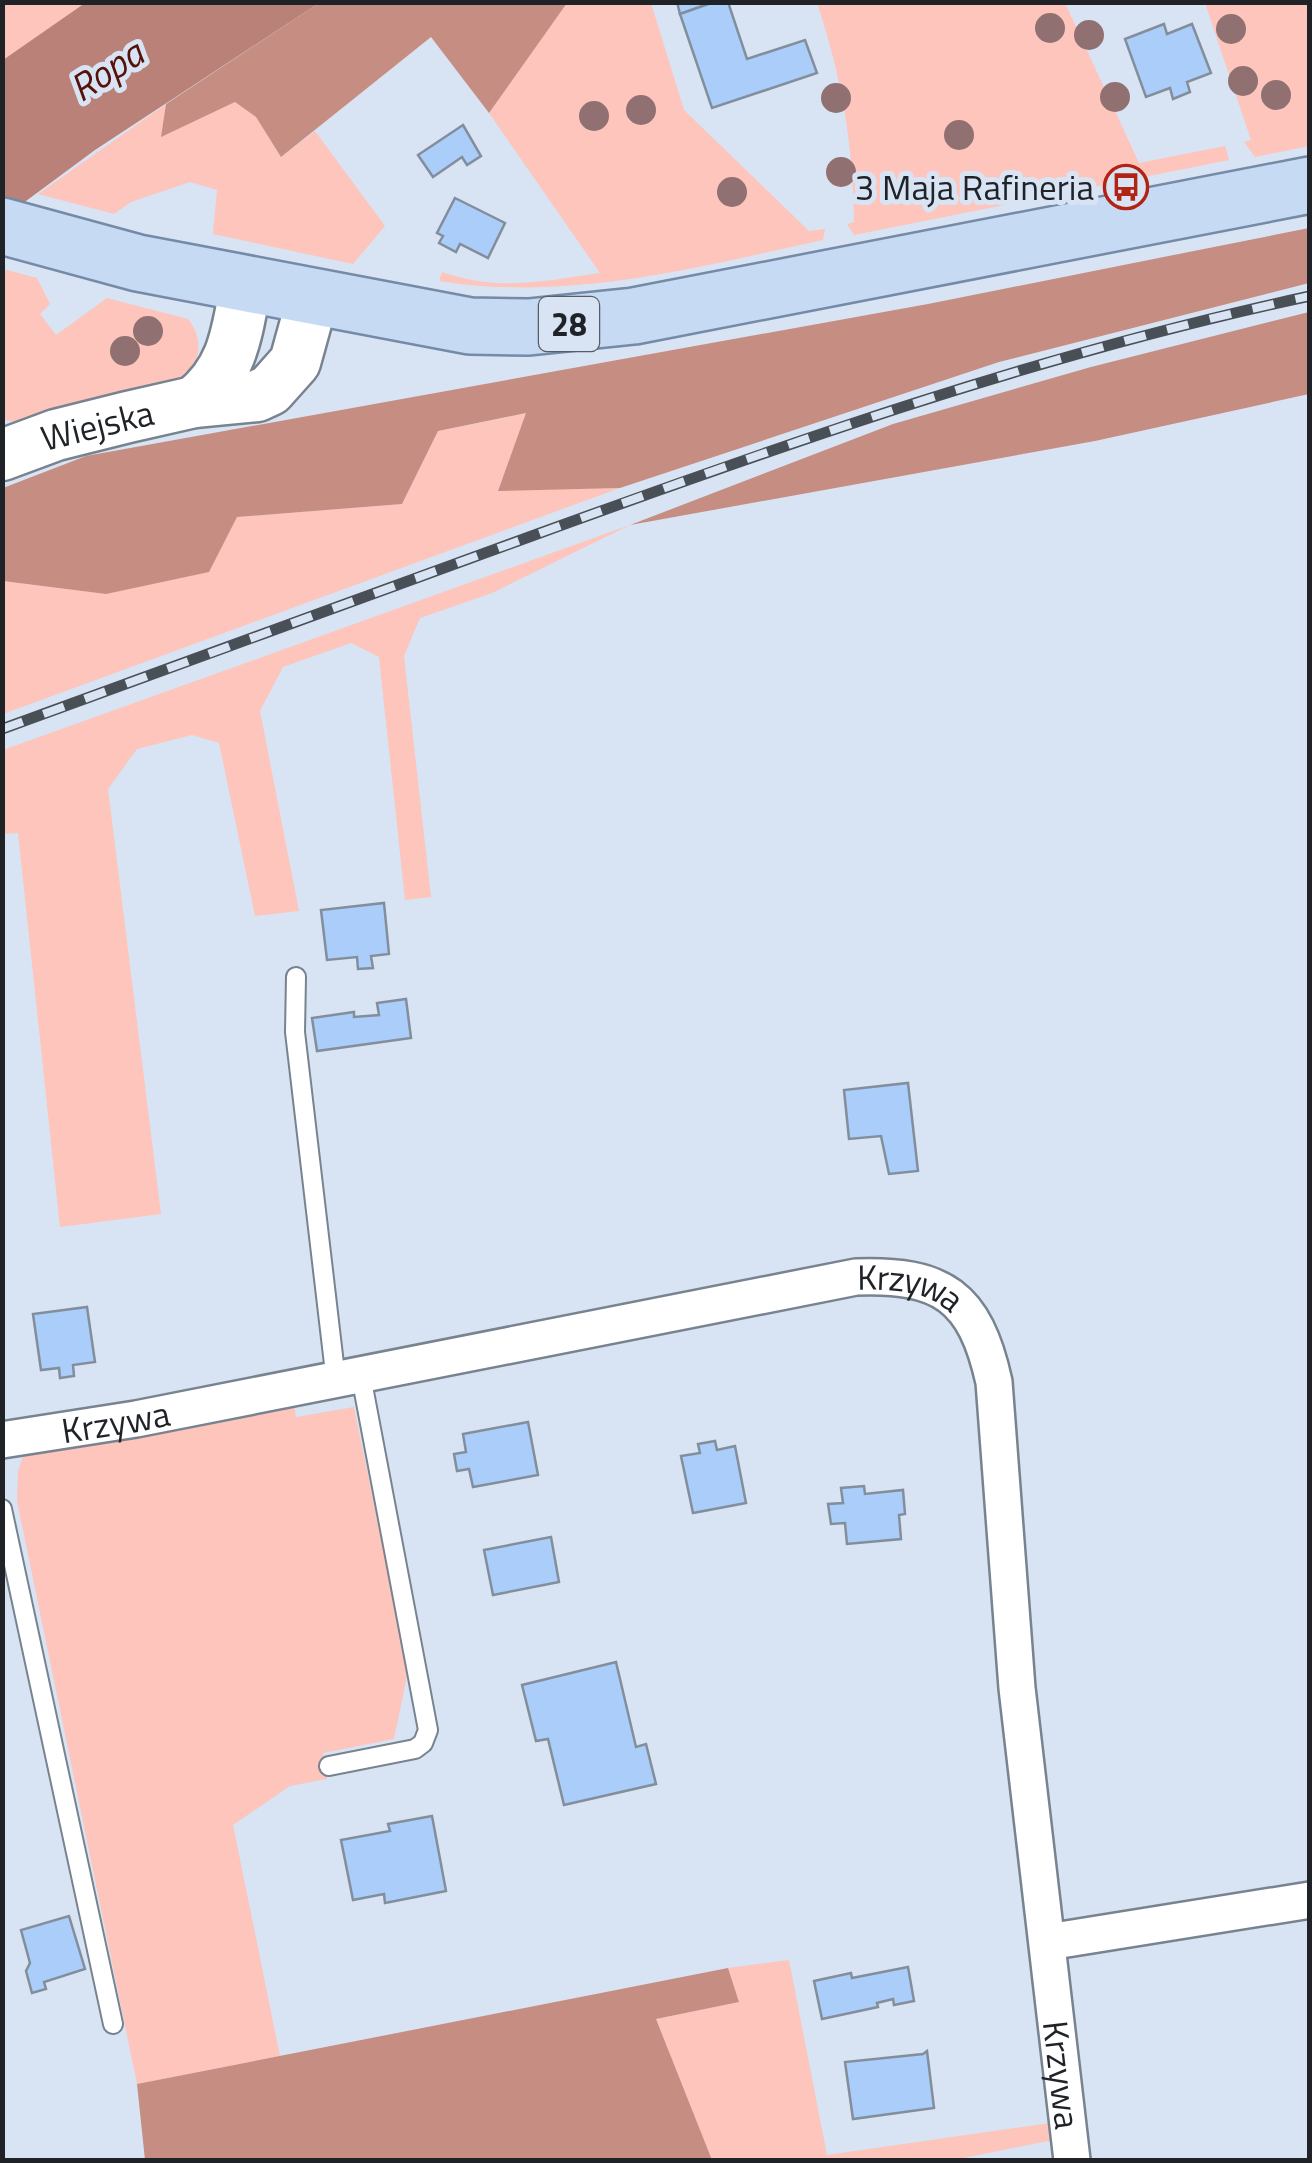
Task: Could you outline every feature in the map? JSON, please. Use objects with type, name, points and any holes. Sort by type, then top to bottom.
[{"type":"main road","name":"28","points":[[2,226],[123,259],[313,297],[454,323],[529,328],[634,316],[1310,185]]},
{"type":"street","name":"Wiejska","points":[[194,402],[210,390],[229,360],[246,284]]},
{"type":"street","name":"Wiejska","points":[[2,455],[56,436],[194,402],[257,396],[280,382],[300,352],[313,297]]},
{"type":"street","name":"Krzywa","points":[[2,1440],[136,1420],[856,1277],[902,1277],[922,1281],[953,1296],[982,1338],[994,1382],[1017,1688],[1072,2160]]},
{"type":"street","points":[[1048,1942],[1310,1900]]},
{"type":"lane","points":[[296,977],[295,1032],[348,1378],[428,1730],[423,1743],[415,1748],[329,1766]]},
{"type":"lane","points":[[2,1509],[113,2024]]},
{"type":"shaded area","points":[[3,2],[85,2],[85,3],[3,60]]},
{"type":"shaded area","points":[[319,3],[567,3],[489,113],[431,37],[281,157],[256,117],[235,102],[161,137],[166,104]]},
{"type":"shaded area","points":[[567,3],[651,3],[684,110],[809,231],[825,229],[823,240],[681,270],[584,284],[487,286],[439,281],[442,272],[502,283],[600,273],[489,113]]},
{"type":"shaded area","points":[[817,3],[1065,3],[1139,163],[1225,146],[1229,160],[854,235],[847,224],[854,222],[844,111]]},
{"type":"shaded area","points":[[1205,3],[1309,3],[1309,146],[1255,157],[1244,142],[1251,140]]},
{"type":"shaded area","points":[[235,102],[256,117],[281,157],[315,131],[385,226],[353,264],[213,234],[217,190],[190,182],[131,202],[114,214],[38,194],[166,104],[162,136]]},
{"type":"shaded area","points":[[1309,228],[1309,283],[999,362],[620,488],[498,491],[526,413],[438,431],[402,504],[237,517],[209,572],[106,594],[3,581],[3,488],[86,456],[928,304]]},
{"type":"shaded area","points":[[3,269],[37,278],[50,304],[40,314],[56,335],[107,298],[188,319],[198,340],[195,362],[185,374],[170,382],[127,397],[13,422],[3,419]]},
{"type":"shaded area","points":[[1309,312],[1309,394],[1095,441],[630,525],[893,424],[1091,367]]},
{"type":"shaded area","points":[[527,413],[498,490],[620,488],[3,714],[3,581],[106,594],[237,517],[402,504],[438,431]]},
{"type":"shaded area","points":[[630,525],[492,593],[420,618],[404,656],[431,897],[405,900],[379,657],[351,643],[283,667],[260,711],[299,911],[255,916],[219,743],[192,735],[137,749],[108,789],[161,1214],[60,1227],[18,833],[3,834],[3,750]]},
{"type":"shaded area","points":[[293,1397],[296,1417],[354,1407],[408,1671],[394,1739],[323,1753],[327,1779],[290,1786],[233,1825],[280,2056],[137,2084],[17,1501],[18,1471],[24,1453]]},
{"type":"shaded area","points":[[789,1960],[827,2155],[1057,2122],[1058,2139],[954,2160],[712,2160],[656,2019],[739,2002],[728,1968]]},
{"type":"shaded area","points":[[728,1968],[739,2002],[656,2019],[712,2160],[145,2160],[137,2084]]},
{"type":"water","name":"Ropa","points":[[85,3],[319,3],[95,150],[3,218],[3,60]]},
{"type":"building","points":[[677,2],[714,2],[680,14]]},
{"type":"building","points":[[714,2],[728,2],[747,59],[805,40],[817,73],[712,108],[680,14]]},
{"type":"building","points":[[1164,24],[1167,34],[1192,24],[1211,73],[1187,82],[1190,92],[1173,99],[1170,88],[1146,97],[1125,39]]},
{"type":"building","points":[[463,125],[481,156],[467,165],[462,157],[433,177],[418,155]]},
{"type":"building","points":[[455,198],[505,223],[488,258],[460,244],[456,252],[439,243],[443,236],[437,233]]},
{"type":"building","points":[[384,903],[389,954],[371,956],[373,968],[358,969],[357,957],[327,960],[321,910]]},
{"type":"building","points":[[406,999],[411,1038],[317,1051],[312,1018],[354,1012],[354,1017],[379,1015],[377,1003]]},
{"type":"building","points":[[908,1083],[918,1171],[889,1174],[881,1136],[849,1139],[844,1090]]},
{"type":"building","points":[[87,1307],[95,1362],[73,1365],[74,1376],[60,1378],[59,1368],[41,1370],[33,1314]]},
{"type":"building","points":[[528,1422],[538,1475],[473,1487],[469,1469],[457,1471],[454,1454],[466,1452],[463,1434]]},
{"type":"building","points":[[715,1441],[717,1450],[735,1446],[746,1503],[693,1513],[681,1456],[700,1453],[698,1444]]},
{"type":"building","points":[[864,1486],[865,1494],[903,1490],[901,1539],[847,1544],[845,1523],[831,1524],[828,1504],[843,1503],[841,1488]]},
{"type":"building","points":[[551,1537],[559,1582],[493,1595],[484,1550]]},
{"type":"building","points":[[616,1662],[636,1747],[646,1744],[656,1784],[564,1805],[548,1739],[536,1741],[522,1685]]},
{"type":"building","points":[[432,1816],[446,1891],[385,1903],[384,1894],[353,1900],[341,1840],[390,1831],[388,1824]]},
{"type":"building","points":[[69,1916],[85,1969],[44,1982],[46,1989],[32,1993],[26,1971],[30,1963],[21,1930]]},
{"type":"building","points":[[908,1967],[914,2001],[894,2005],[893,1999],[877,2003],[878,2007],[822,2019],[814,1981]]},
{"type":"building","points":[[927,2051],[934,2108],[853,2119],[845,2062]]},
{"type":"railway","points":[[2,729],[818,435],[1111,345],[1310,296]]},
{"type":"place","name":"3 Maja Rafineria","points":[[1126,187]]}]
